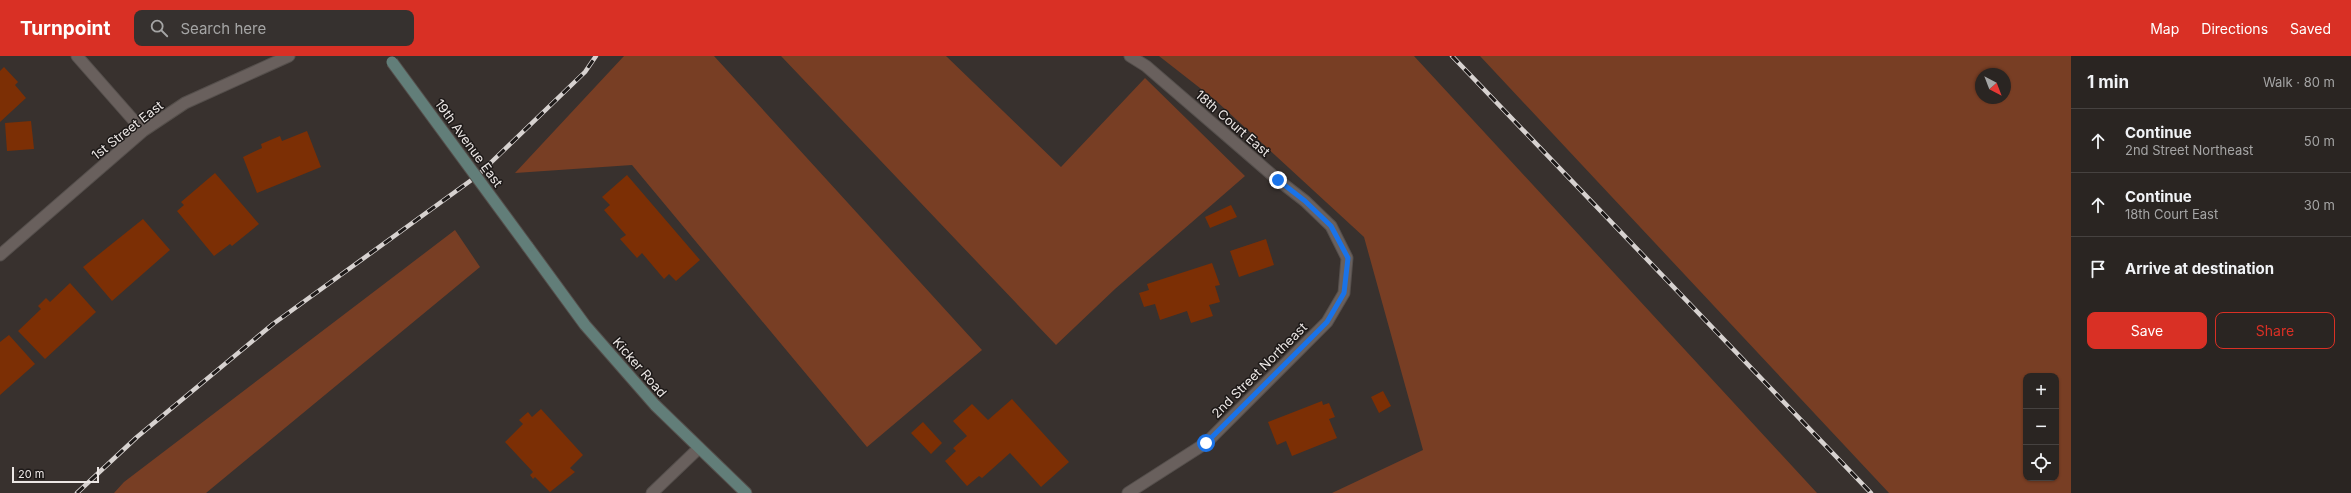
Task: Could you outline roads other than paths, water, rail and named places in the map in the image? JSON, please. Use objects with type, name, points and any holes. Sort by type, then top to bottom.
[{"type":"main road","name":"19th Avenue East","points":[[389,59],[528,247]]},
{"type":"main road","name":"Kicker Road","points":[[528,247],[585,325],[655,405],[746,493]]},
{"type":"street","points":[[77,56],[143,131]]},
{"type":"street","name":"1st Street East","points":[[0,255],[143,131],[185,103],[289,56]]},
{"type":"street","name":"18th Court East","points":[[1130,56],[1146,66],[1278,180],[1305,201],[1331,226],[1348,258],[1346,274]]},
{"type":"street","name":"2nd Street Northeast","points":[[1128,493],[1206,443],[1327,322],[1344,293],[1346,274]]},
{"type":"street","points":[[652,493],[699,448]]},
{"type":"railway","points":[[77,493],[137,437],[273,324],[477,176],[585,72],[596,56]]},
{"type":"railway","points":[[1452,56],[1871,493]]}]
